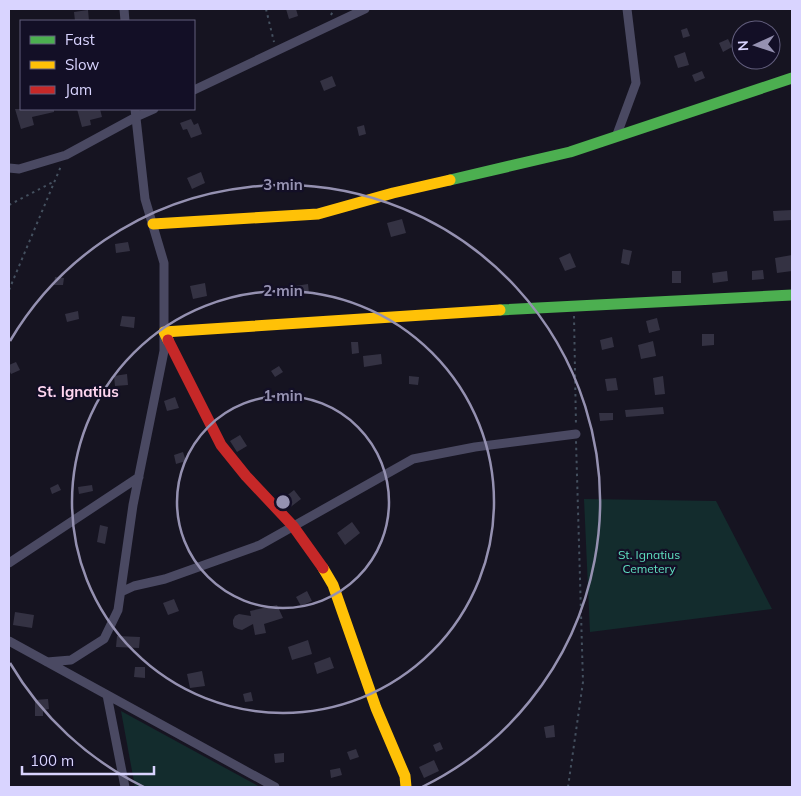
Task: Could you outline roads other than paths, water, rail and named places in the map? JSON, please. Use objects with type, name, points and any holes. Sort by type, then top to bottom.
[{"type":"street","points":[[195,90],[365,9]]},
{"type":"street","points":[[616,137],[636,82],[628,9]]},
{"type":"street","points":[[152,224],[318,214],[393,193],[570,152],[792,78]]},
{"type":"street","points":[[9,168],[19,168],[66,156],[136,113],[150,110]]},
{"type":"street","points":[[47,662],[71,660],[104,639],[118,610],[133,506],[164,351],[164,263],[145,199],[136,113]]},
{"type":"street","points":[[164,332],[433,314],[792,295]]},
{"type":"street","points":[[164,332],[221,445],[246,476],[293,526],[320,562],[332,585],[376,708],[405,776],[406,787]]},
{"type":"street","points":[[121,592],[134,586],[164,579],[260,545],[413,459],[475,447],[576,434]]},
{"type":"street","points":[[9,563],[139,477]]},
{"type":"street","points":[[9,641],[275,787]]},
{"type":"street","points":[[107,695],[125,787]]},
{"type":"district","name":"St. Ignatius","points":[[78,392]]},
{"type":"park label","name":"St. Ignatius Cemetery","points":[[649,562]]}]
